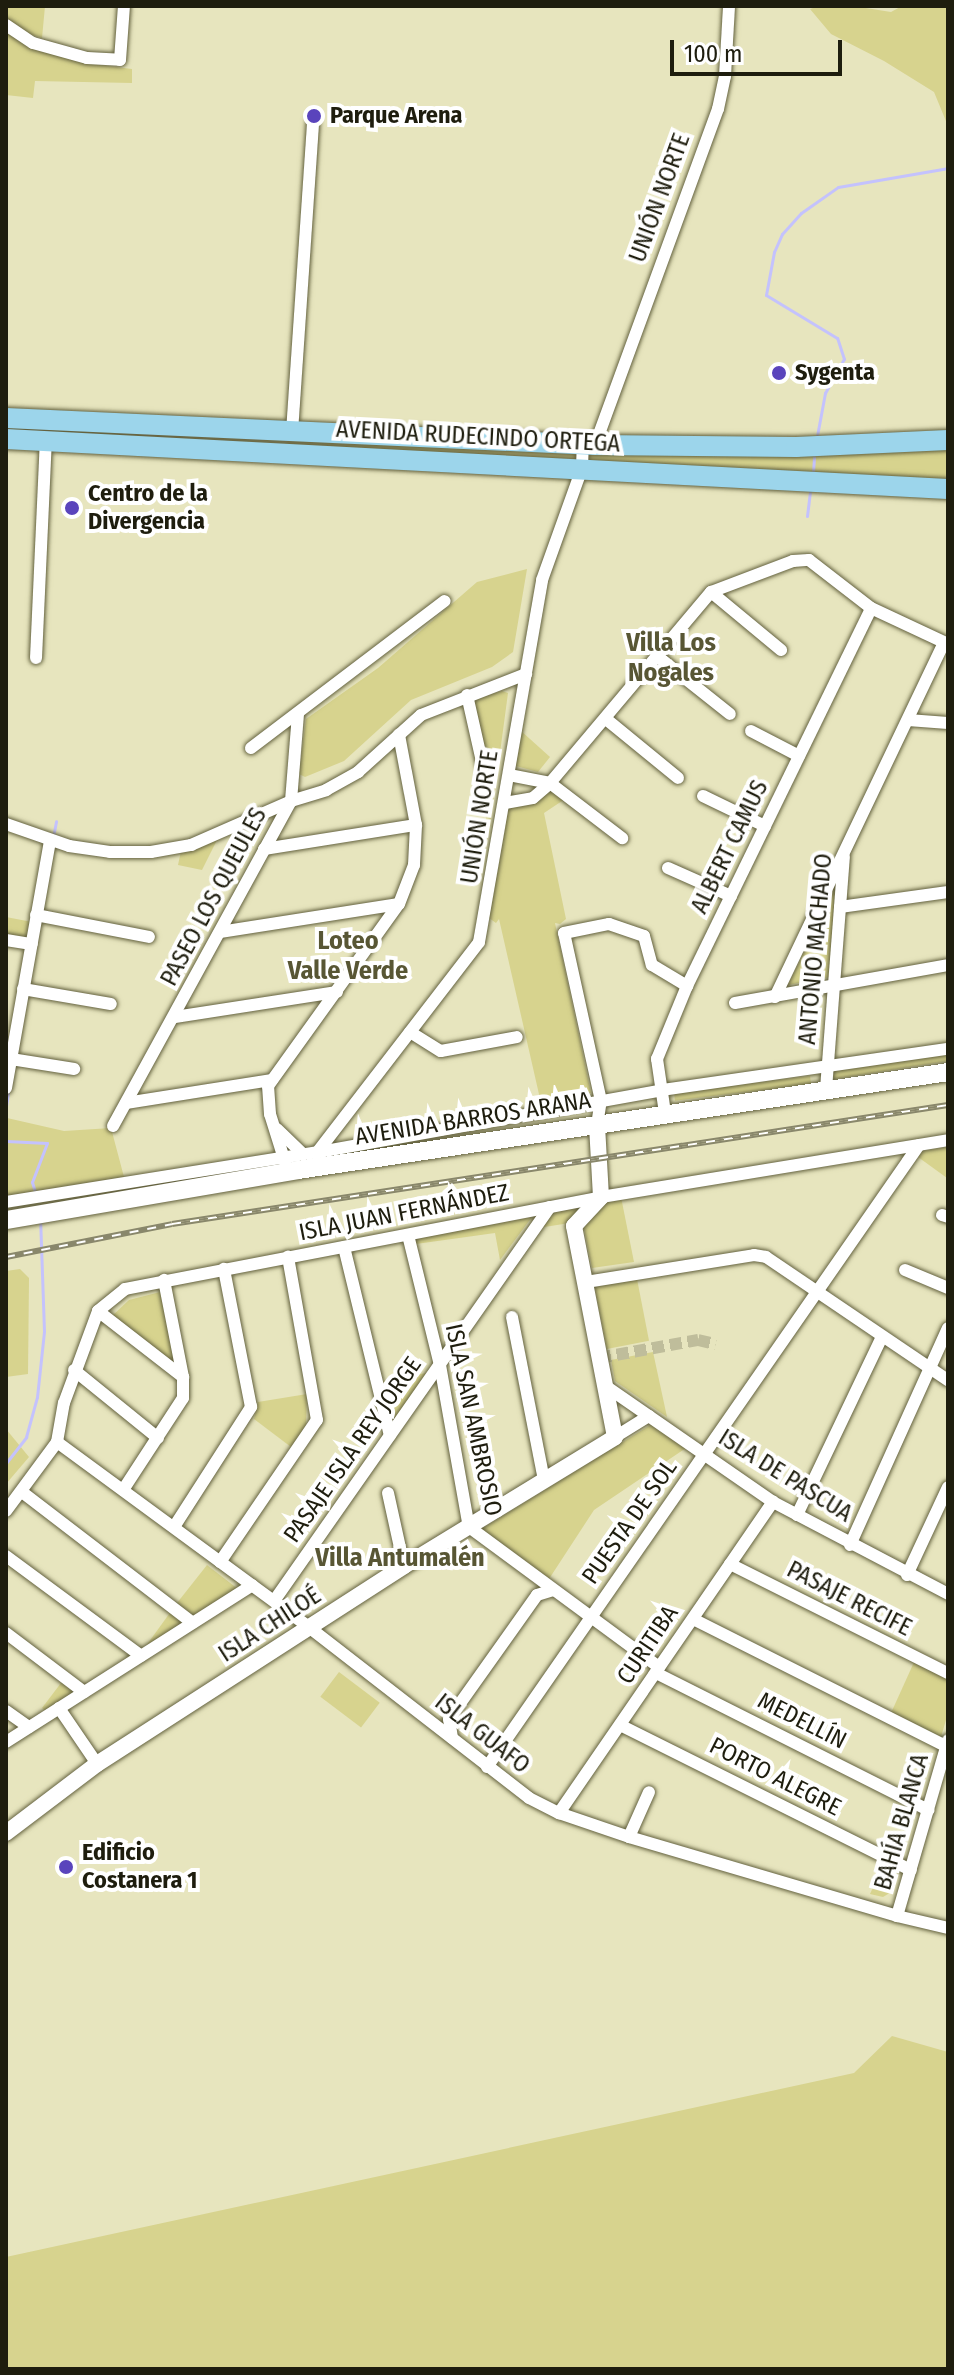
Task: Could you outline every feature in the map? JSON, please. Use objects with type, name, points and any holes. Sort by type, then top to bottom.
[{"type":"main road","name":"AVENIDA RUDECINDO ORTEGA","points":[[6,418],[589,445],[796,447],[948,440]]},
{"type":"main road","points":[[46,441],[83,421]]},
{"type":"main road","points":[[254,452],[274,448],[292,432]]},
{"type":"main road","name":"AVENIDA RUDECINDO ORTEGA","points":[[6,439],[948,489]]},
{"type":"main road","name":"AVENIDA BARROS ARANA","points":[[6,1220],[323,1158],[597,1125],[948,1072]]},
{"type":"street","points":[[6,25],[33,43],[87,58],[120,60],[124,6]]},
{"type":"street","name":"UNIÓN NORTE","points":[[323,1158],[336,1128],[479,942],[542,580],[589,445],[721,98],[729,6]]},
{"type":"street","points":[[292,432],[313,120]]},
{"type":"street","points":[[36,658],[46,441]]},
{"type":"street","points":[[505,803],[533,798],[550,783],[711,592],[793,561],[809,560],[871,608],[946,643]]},
{"type":"street","points":[[711,592],[781,650]]},
{"type":"street","points":[[251,748],[445,601]]},
{"type":"street","name":"ALBERT CAMUS","points":[[665,1113],[657,1059],[687,986],[871,608]]},
{"type":"street","name":"ANTONIO MACHADO","points":[[826,1089],[845,847],[946,643]]},
{"type":"street","points":[[657,656],[730,714]]},
{"type":"street","points":[[6,824],[50,840],[110,852],[171,849],[222,834],[291,801],[342,782],[421,715],[526,674]]},
{"type":"street","points":[[467,695],[485,775]]},
{"type":"street","name":"PASEO LOS QUEULES","points":[[113,1126],[291,801],[298,714]]},
{"type":"street","points":[[606,719],[678,778]]},
{"type":"street","points":[[908,720],[948,723]]},
{"type":"street","points":[[751,731],[799,756]]},
{"type":"street","points":[[293,1163],[273,1125],[267,1098],[272,1080],[399,904],[414,865],[416,825],[399,735]]},
{"type":"street","points":[[509,775],[539,784],[550,783],[622,838]]},
{"type":"street","points":[[703,796],[765,826]]},
{"type":"street","points":[[264,849],[416,825]]},
{"type":"street","points":[[6,1088],[50,840]]},
{"type":"street","points":[[775,997],[845,847]]},
{"type":"street","points":[[668,868],[731,896]]},
{"type":"street","points":[[840,907],[948,892]]},
{"type":"street","points":[[220,932],[399,904]]},
{"type":"street","points":[[36,915],[149,937]]},
{"type":"street","points":[[615,1437],[574,1226],[601,1197],[597,1125],[601,1101],[564,933],[609,924],[644,936],[652,965],[687,986]]},
{"type":"street","points":[[6,940],[32,944]]},
{"type":"street","points":[[735,1003],[948,965]]},
{"type":"street","points":[[23,989],[111,1004]]},
{"type":"street","points":[[175,1017],[337,992]]},
{"type":"street","points":[[410,1032],[441,1051],[517,1037]]},
{"type":"street","name":"AVENIDA BARROS ARANA","points":[[323,1158],[357,1145],[662,1090],[948,1049]]},
{"type":"street","points":[[11,1059],[74,1069]]},
{"type":"street","points":[[126,1103],[272,1080]]},
{"type":"street","points":[[273,1125],[293,1163]]},
{"type":"street","name":"AVENIDA BARROS ARANA","points":[[336,1128],[343,1138],[357,1145]]},
{"type":"street","name":"ISLA JUAN FERNÁNDEZ","points":[[98,1311],[115,1294],[164,1280],[601,1197],[948,1140]]},
{"type":"street","name":"PUESTA DE SOL","points":[[487,1767],[919,1145]]},
{"type":"street","name":"AVENIDA BARROS ARANA","points":[[6,1202],[293,1163]]},
{"type":"street","name":"PASAJE ISLA REY JORGE","points":[[274,1601],[550,1207]]},
{"type":"street","name":"ISLA SAN AMBROSIO","points":[[408,1235],[440,1365],[469,1527],[658,1670]]},
{"type":"street","points":[[344,1247],[390,1435]]},
{"type":"street","points":[[586,1282],[760,1255],[771,1259],[948,1380]]},
{"type":"street","points":[[220,1562],[317,1420],[288,1257]]},
{"type":"street","points":[[174,1527],[251,1407],[224,1269]]},
{"type":"street","points":[[905,1270],[948,1288]]},
{"type":"street","points":[[123,1490],[183,1398],[183,1377],[164,1280]]},
{"type":"street","points":[[6,1511],[57,1442],[74,1370],[98,1311],[183,1377]]},
{"type":"street","points":[[512,1317],[544,1480]]},
{"type":"street","points":[[850,1545],[948,1328]]},
{"type":"street","points":[[797,1515],[882,1337]]},
{"type":"street","points":[[74,1370],[158,1438]]},
{"type":"street","name":"ISLA DE PASCUA","points":[[604,1385],[773,1502],[948,1594]]},
{"type":"street","name":"ISLA CHILOÉ","points":[[6,1833],[97,1764],[404,1566],[649,1416]]},
{"type":"street","name":"ISLA GUAFO","points":[[57,1442],[310,1628],[529,1798],[559,1813],[629,1837],[897,1916],[948,1928]]},
{"type":"street","points":[[907,1575],[948,1487]]},
{"type":"street","points":[[22,1492],[193,1623]]},
{"type":"street","points":[[388,1493],[404,1566]]},
{"type":"street","name":"CURITIBA","points":[[559,1813],[773,1502]]},
{"type":"street","points":[[6,1556],[141,1656]]},
{"type":"street","name":"PASAJE RECIFE","points":[[730,1564],[948,1673]]},
{"type":"street","points":[[6,1742],[252,1585]]},
{"type":"street","points":[[452,1738],[449,1719],[537,1595],[553,1590]]},
{"type":"street","points":[[693,1619],[947,1743]]},
{"type":"street","points":[[6,1633],[84,1692]]},
{"type":"street","name":"MEDELLÍN","points":[[658,1670],[928,1810]]},
{"type":"street","points":[[59,1708],[97,1764]]},
{"type":"street","points":[[6,1711],[29,1727]]},
{"type":"street","name":"PORTO ALEGRE","points":[[620,1725],[911,1870]]},
{"type":"street","name":"BAHÍA BLANCA","points":[[897,1916],[947,1743]]},
{"type":"street","points":[[629,1837],[649,1792]]},
{"type":"shaded area","points":[[6,6],[45,6],[42,38],[6,21]]},
{"type":"shaded area","points":[[853,6],[891,12],[902,6],[948,6],[948,126],[934,92],[884,61],[831,34],[810,9]]},
{"type":"shaded area","points":[[6,30],[84,63],[132,69],[132,83],[35,81],[33,98],[6,95]]},
{"type":"shaded area","points":[[292,437],[948,444],[948,480],[281,448]]},
{"type":"shaded area","points":[[527,569],[513,652],[492,667],[411,700],[344,761],[305,777],[299,774],[306,719],[378,668],[477,582]]},
{"type":"shaded area","points":[[502,691],[508,693],[489,835],[479,781],[487,779],[472,700]]},
{"type":"shaded area","points":[[520,730],[550,757],[538,772],[516,766]]},
{"type":"shaded area","points":[[553,789],[565,799],[544,813],[566,919],[560,924],[555,923],[591,1093],[541,1103],[499,919],[496,923],[489,918],[507,808],[534,802]]},
{"type":"shaded area","points":[[218,838],[202,870],[178,865],[181,851]]},
{"type":"shaded area","points":[[835,889],[830,977],[788,985]]},
{"type":"shaded area","points":[[6,917],[32,922],[30,939],[6,935]]},
{"type":"shaded area","points":[[948,1053],[948,1061],[834,1079],[832,1070]]},
{"type":"shaded area","points":[[810,1076],[811,1084],[675,1101],[674,1093]]},
{"type":"shaded area","points":[[7,1118],[64,1131],[111,1128],[124,1177],[6,1196]]},
{"type":"shaded area","points":[[948,1147],[947,1178],[918,1157],[922,1151]]},
{"type":"shaded area","points":[[621,1197],[634,1262],[592,1268],[584,1228],[602,1200]]},
{"type":"shaded area","points":[[578,1207],[581,1211],[576,1222],[538,1228],[554,1210]]},
{"type":"shaded area","points":[[532,1217],[500,1260],[495,1233],[416,1244],[414,1239]]},
{"type":"shaded area","points":[[20,1269],[29,1278],[28,1374],[6,1377],[6,1271]]},
{"type":"shaded area","points":[[637,1279],[649,1341],[607,1349],[595,1287]]},
{"type":"shaded area","points":[[160,1292],[175,1363],[111,1317],[129,1300]]},
{"type":"shaded area","points":[[653,1352],[667,1417],[615,1381],[611,1360]]},
{"type":"shaded area","points":[[426,1373],[395,1420],[391,1420],[383,1381]]},
{"type":"shaded area","points":[[307,1394],[306,1426],[291,1447],[254,1419],[258,1402]]},
{"type":"shaded area","points":[[652,1424],[686,1448],[594,1510],[549,1579],[480,1530]]},
{"type":"shaded area","points":[[6,1429],[29,1457],[6,1484]]},
{"type":"shaded area","points":[[207,1565],[238,1589],[194,1616],[177,1603]]},
{"type":"shaded area","points":[[172,1610],[185,1624],[143,1650]]},
{"type":"shaded area","points":[[915,1660],[948,1678],[948,1713],[941,1737],[891,1713]]},
{"type":"shaded area","points":[[339,1672],[380,1703],[361,1727],[320,1697]]},
{"type":"shaded area","points":[[64,1679],[76,1694],[47,1712],[42,1708]]},
{"type":"shaded area","points":[[886,1859],[899,1870],[893,1891],[883,1897],[870,1894]]},
{"type":"shaded area","points":[[892,2036],[948,2052],[948,2369],[6,2369],[6,2257],[854,2073]]},
{"type":"waterway","points":[[817,436],[825,393],[844,359],[837,338],[766,295],[774,252],[782,234],[801,213],[838,187],[948,168]]},
{"type":"waterway","points":[[813,472],[814,457]]},
{"type":"waterway","points":[[807,516],[810,491]]},
{"type":"waterway","points":[[53,837],[56,821]]},
{"type":"waterway","points":[[6,1106],[8,1093]]},
{"type":"waterway","points":[[6,1141],[47,1143],[32,1182],[35,1192]]},
{"type":"waterway","points":[[6,1463],[26,1437],[37,1397],[44,1331],[40,1219]]},
{"type":"tunnel","points":[[599,1358],[698,1340],[716,1344]]},
{"type":"railway","points":[[6,1257],[172,1224],[948,1105]]},
{"type":"place","name":"Parque Arena","points":[[314,116]]},
{"type":"place","name":"Sygenta","points":[[779,373]]},
{"type":"place","name":"Centro de la Divergencia","points":[[72,508]]},
{"type":"place","name":"Edificio Costanera 1","points":[[66,1867]]},
{"type":"district","name":"Villa Los Nogales","points":[[671,658]]},
{"type":"district","name":"Loteo Valle Verde","points":[[348,956]]},
{"type":"district","name":"Villa Antumalén","points":[[400,1558]]}]
